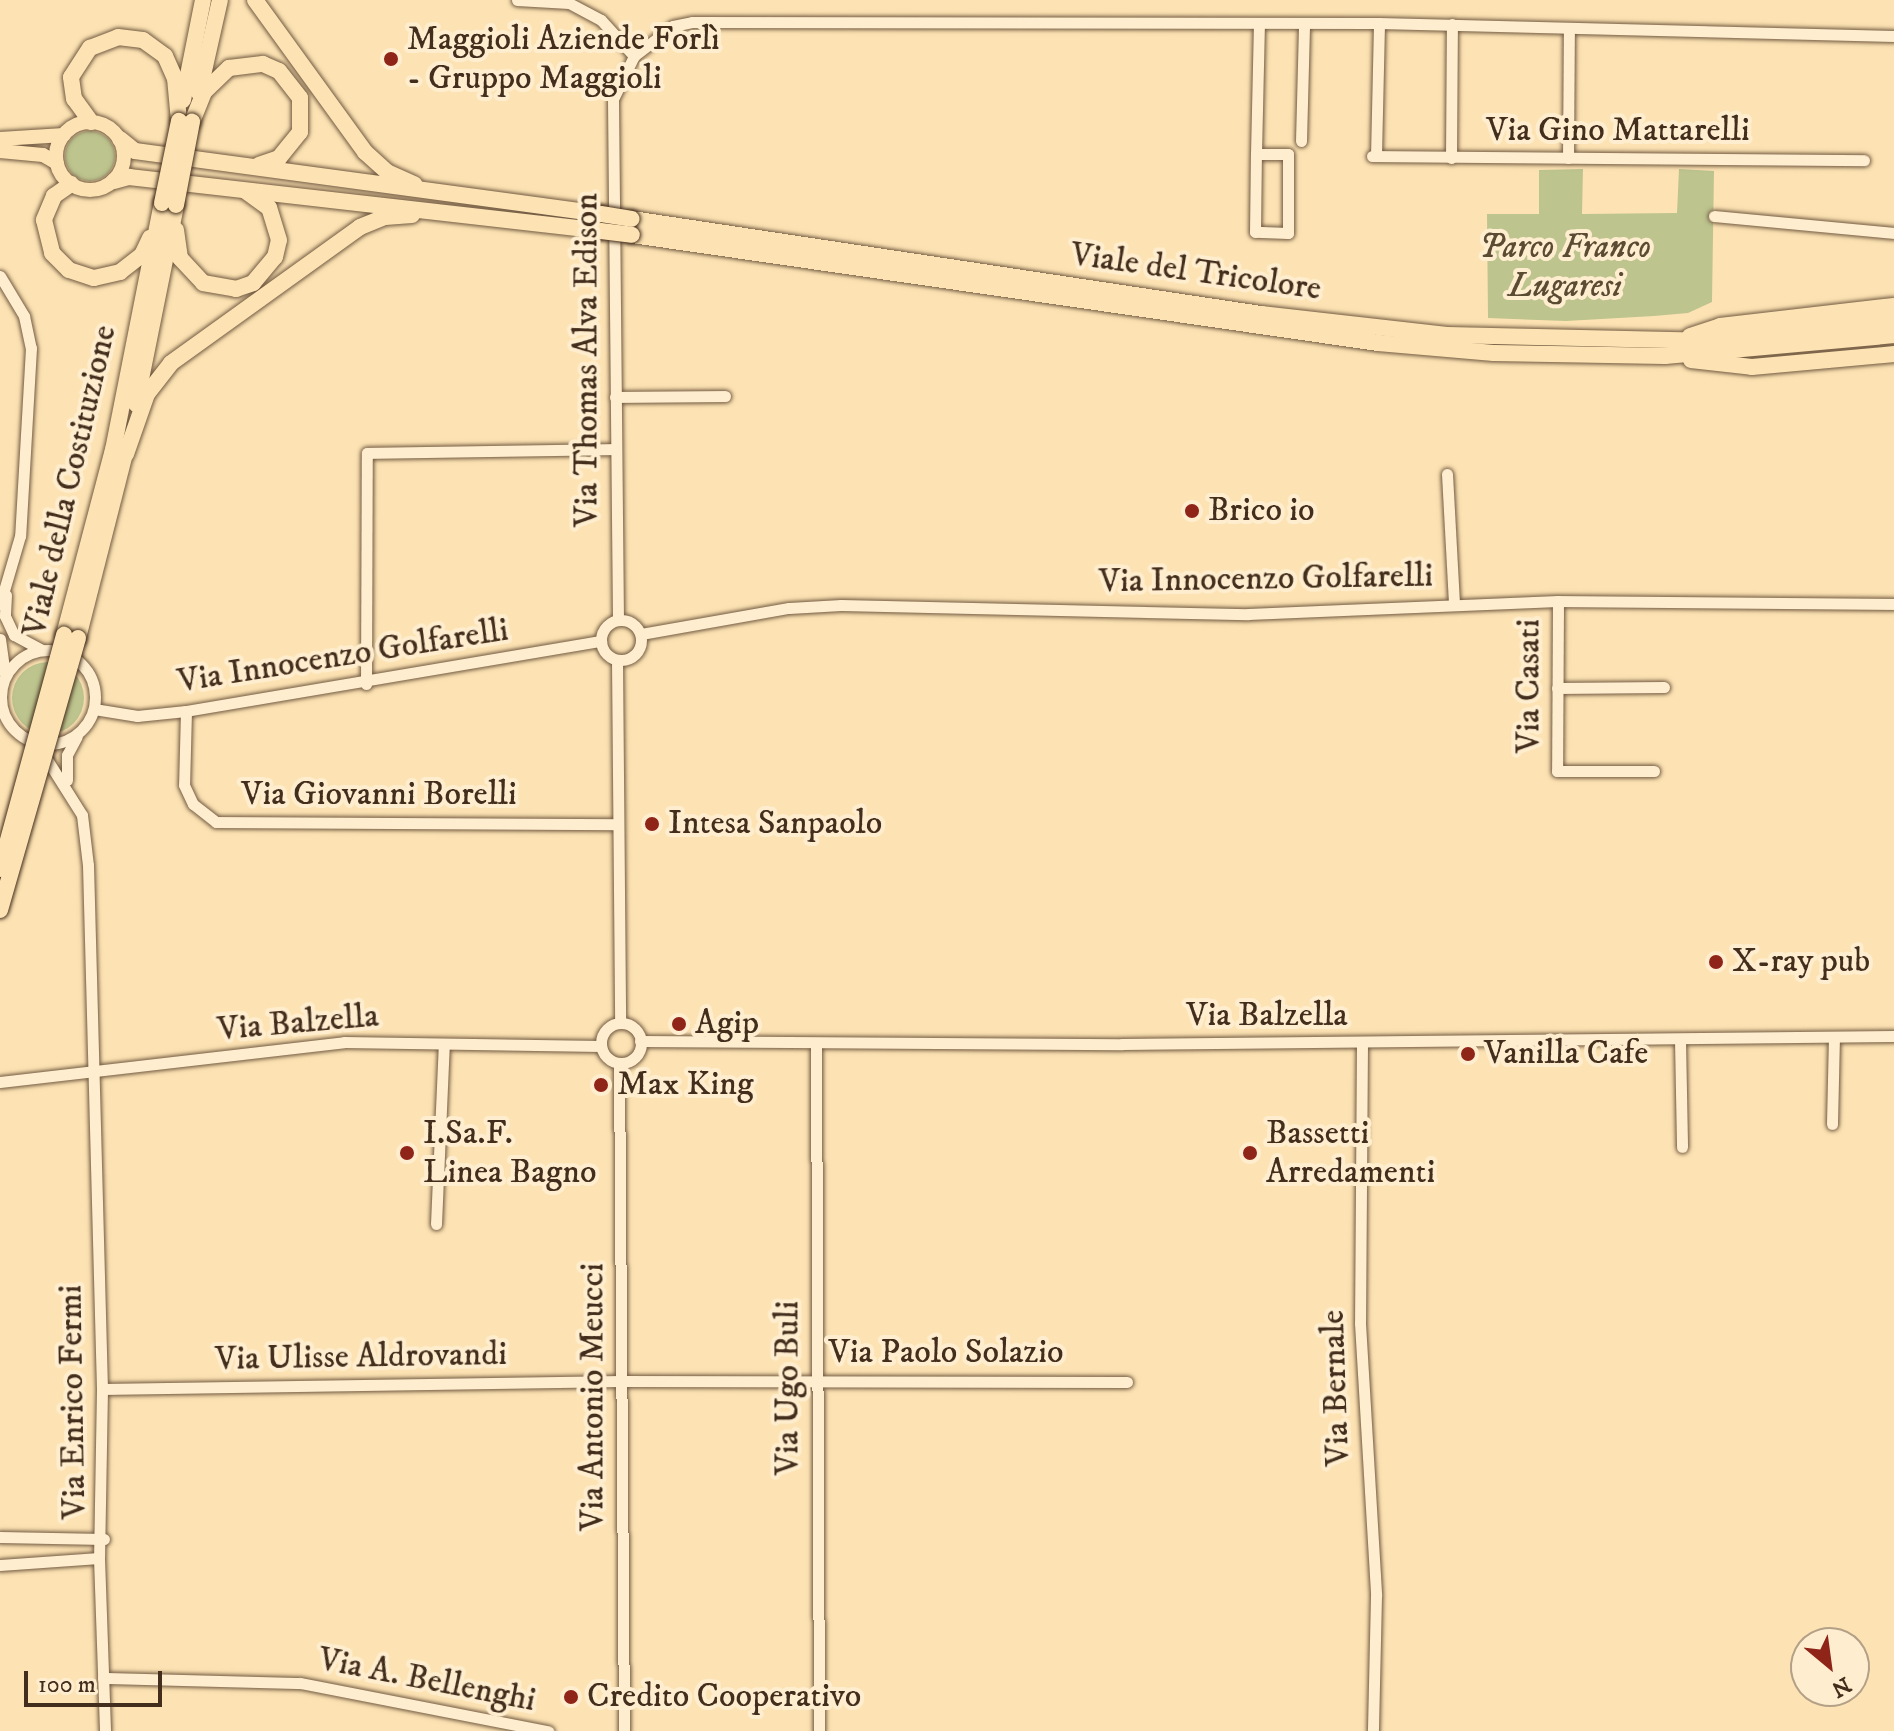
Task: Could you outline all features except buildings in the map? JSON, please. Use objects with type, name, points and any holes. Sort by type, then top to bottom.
[{"type":"highway","points":[[71,184],[54,196],[44,231],[60,263],[82,276],[106,277],[131,266],[148,244],[169,204],[186,122],[203,0]]},
{"type":"highway","points":[[186,122],[220,0]]},
{"type":"highway","points":[[255,0],[365,152],[387,172],[413,184],[494,210]]},
{"type":"highway","points":[[91,122],[71,88],[75,66],[90,48],[118,37],[154,46],[175,78],[186,122]]},
{"type":"highway","points":[[186,122],[204,92],[229,68],[263,64],[292,82],[303,115],[292,147],[263,165],[245,166]]},
{"type":"highway","points":[[120,139],[135,151],[245,166],[494,210]]},
{"type":"highway","points":[[114,181],[129,177],[494,210]]},
{"type":"highway","points":[[169,204],[176,241],[189,273],[203,283],[236,289],[266,272],[279,240],[269,208],[241,189]]},
{"type":"highway","name":"Viale della Costituzione","points":[[0,910],[71,637],[154,245],[169,204]]},
{"type":"highway","name":"Viale della Costituzione","points":[[126,454],[169,204]]},
{"type":"highway","points":[[71,637],[147,394],[171,363],[353,232],[399,215],[462,221],[494,210]]},
{"type":"highway","name":"Viale del Tricolore","points":[[494,210],[601,222],[1040,286],[1378,343],[1494,353],[1669,348],[1894,335]]},
{"type":"highway","points":[[1669,348],[1720,326],[1894,306]]},
{"type":"highway","name":"Viale del Tricolore","points":[[1669,348],[1894,321]]},
{"type":"highway","points":[[1669,348],[1752,367],[1894,354]]},
{"type":"highway","name":"Viale della Costituzione","points":[[0,869],[71,637]]},
{"type":"main road","points":[[0,139],[64,135],[91,122],[120,139],[124,161],[114,181],[93,190],[71,184],[57,163],[43,155],[0,151]]},
{"type":"main road","points":[[57,163],[64,135]]},
{"type":"street","points":[[517,0],[569,3],[601,20],[634,56],[655,36],[692,22],[1379,23],[1894,36]]},
{"type":"street","points":[[1256,154],[1288,154],[1288,233],[1255,232],[1256,154],[1259,23]]},
{"type":"street","points":[[1301,141],[1304,23]]},
{"type":"street","name":"Via Gino Mattarelli","points":[[1379,23],[1374,156],[1864,160]]},
{"type":"street","points":[[1451,158],[1452,24]]},
{"type":"street","points":[[1568,158],[1569,28]]},
{"type":"street","name":"Via Thomas Alva Edison","points":[[618,620],[613,99],[634,56]]},
{"type":"street","points":[[1714,216],[1894,233]]},
{"type":"street","points":[[0,276],[24,316],[31,348],[20,536],[0,604]]},
{"type":"street","points":[[615,397],[725,396]]},
{"type":"street","points":[[366,684],[367,453],[614,449]]},
{"type":"street","points":[[1447,474],[1454,603]]},
{"type":"street","points":[[7,587],[8,625],[19,640],[42,651],[68,654],[88,671],[94,709],[67,755],[68,785]]},
{"type":"street","name":"Via Innocenzo Golfarelli","points":[[641,634],[789,608],[841,605],[1248,614],[1558,601],[1894,604]]},
{"type":"street","name":"Via Casati","points":[[1558,601],[1557,771],[1654,771]]},
{"type":"street","points":[[618,620],[634,625],[641,634],[638,652],[617,660],[606,653],[601,641],[604,630],[618,620]]},
{"type":"street","points":[[0,639],[7,665],[1,708],[14,730],[36,743],[68,785]]},
{"type":"street","name":"Via Innocenzo Golfarelli","points":[[94,709],[137,716],[186,711],[366,684],[601,641]]},
{"type":"street","points":[[4,682],[18,661],[42,651]]},
{"type":"street","points":[[617,660],[620,1023]]},
{"type":"street","points":[[1557,688],[1664,687]]},
{"type":"street","name":"Via Giovanni Borelli","points":[[186,711],[184,785],[193,804],[216,822],[618,824]]},
{"type":"street","points":[[36,743],[51,744],[78,733]]},
{"type":"street","name":"Via Enrico Fermi","points":[[68,785],[82,815],[88,865],[90,1071],[102,1389],[104,1539],[99,1558],[105,1731]]},
{"type":"street","points":[[620,1023],[636,1030],[640,1041],[635,1057],[619,1063],[607,1057],[601,1046],[608,1028],[620,1023]]},
{"type":"street","name":"Via Balzella","points":[[640,1041],[816,1045],[1362,1043],[1894,1036]]},
{"type":"street","points":[[1832,1124],[1834,1039]]},
{"type":"street","points":[[1680,1040],[1682,1147]]},
{"type":"street","name":"Via Balzella","points":[[0,1082],[344,1042],[601,1046]]},
{"type":"street","name":"Via Bernale","points":[[1362,1043],[1360,1323],[1376,1596],[1373,1731]]},
{"type":"street","points":[[436,1224],[444,1044]]},
{"type":"street","name":"Via Ugo Buli","points":[[816,1045],[815,1381],[819,1731]]},
{"type":"street","name":"Via Antonio Meucci","points":[[619,1063],[624,1731]]},
{"type":"street","name":"Via Paolo Solazio","points":[[620,1381],[1127,1382]]},
{"type":"street","name":"Via Ulisse Aldrovandi","points":[[102,1389],[620,1381]]},
{"type":"street","points":[[0,1537],[104,1539]]},
{"type":"street","points":[[0,1565],[99,1558]]},
{"type":"street","name":"Via A. Bellenghi","points":[[103,1678],[300,1683],[548,1731]]},
{"type":"green space","points":[[90,131],[107,139],[115,156],[107,173],[90,181],[73,173],[65,156],[73,139]]},
{"type":"green space","name":"Parco Franco Lugaresi","points":[[1583,169],[1582,214],[1677,213],[1679,169],[1714,171],[1712,302],[1688,313],[1654,316],[1566,321],[1488,318],[1487,214],[1539,214],[1539,170]]},
{"type":"green space","points":[[55,662],[74,672],[82,684],[82,712],[74,724],[62,732],[41,734],[22,724],[14,712],[12,691],[22,672],[34,664]]},
{"type":"place","name":"Maggioli Aziende Forlì - Gruppo Maggioli","points":[[391,59]]},
{"type":"place","name":"Brico io","points":[[1192,511]]},
{"type":"place","name":"Intesa Sanpaolo","points":[[652,824]]},
{"type":"place","name":"X-ray pub","points":[[1716,962]]},
{"type":"place","name":"Agip","points":[[679,1024]]},
{"type":"place","name":"Vanilla Cafe","points":[[1468,1054]]},
{"type":"place","name":"Max King","points":[[601,1085]]},
{"type":"place","name":"I.Sa.F. Linea Bagno","points":[[407,1153]]},
{"type":"place","name":"Bassetti Arredamenti","points":[[1250,1153]]},
{"type":"place","name":"Credito Cooperativo","points":[[571,1697]]}]
